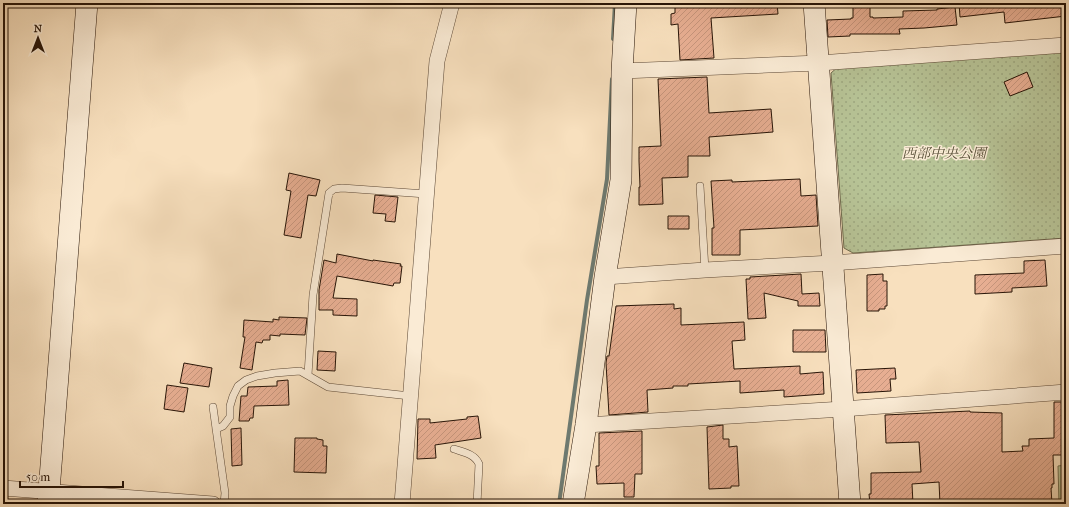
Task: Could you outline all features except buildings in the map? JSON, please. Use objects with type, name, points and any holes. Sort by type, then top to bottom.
[{"type":"street","points":[[48,498],[87,3]]},
{"type":"street","points":[[402,504],[436,62],[452,3]]},
{"type":"street","points":[[573,504],[586,425],[605,277],[621,180],[622,71],[626,3]]},
{"type":"street","points":[[814,3],[850,504]]},
{"type":"street","points":[[622,71],[819,63],[1066,45]]},
{"type":"street","points":[[605,277],[832,263],[1066,246]]},
{"type":"street","points":[[586,425],[844,409],[1066,392]]},
{"type":"street","points":[[3,488],[48,498],[213,504]]},
{"type":"lane","points":[[700,186],[705,270]]},
{"type":"lane","points":[[308,376],[312,295],[328,193],[334,189],[342,188],[426,194]]},
{"type":"lane","points":[[216,429],[223,426],[230,417],[230,406],[238,386],[246,380],[275,372],[300,371],[328,387],[410,396]]},
{"type":"lane","points":[[213,407],[225,493],[224,504]]},
{"type":"lane","points":[[454,449],[471,455],[480,464],[477,504]]},
{"type":"lane","points":[[630,504],[650,503]]},
{"type":"green space","name":"西部中央公園","points":[[1066,51],[1066,238],[853,253],[844,248],[831,73],[839,66]]},
{"type":"green space","points":[[1066,465],[1066,504],[1059,504],[1058,466]]},
{"type":"waterway","points":[[613,39],[615,3]]},
{"type":"waterway","points":[[559,504],[587,300],[607,179],[612,79]]}]
